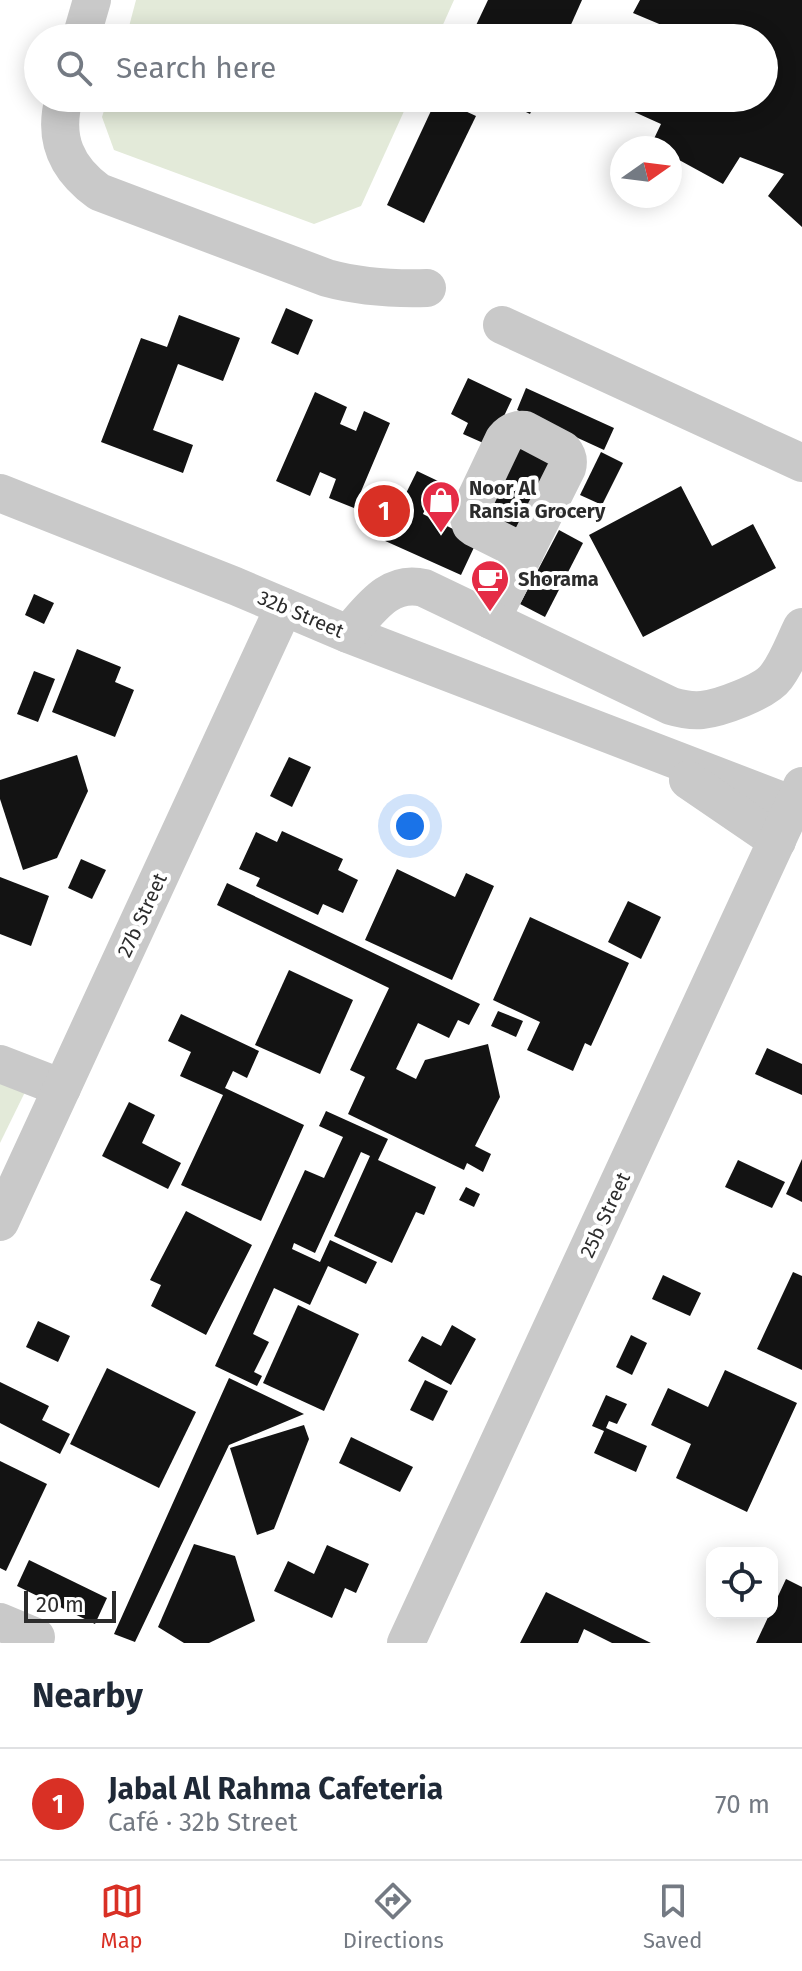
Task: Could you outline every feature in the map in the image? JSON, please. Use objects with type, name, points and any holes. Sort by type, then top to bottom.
[{"type":"street","points":[[85,24],[92,0]]},
{"type":"street","points":[[62,112],[61,140],[66,155],[85,182],[99,192],[327,278],[379,288],[427,288]]},
{"type":"street","points":[[502,325],[802,463]]},
{"type":"street","name":"32b Street","points":[[0,493],[348,634],[647,750],[798,796]]},
{"type":"street","points":[[491,620],[525,553]]},
{"type":"street","points":[[348,634],[392,590],[413,585],[671,706],[691,710],[712,709],[769,685],[777,676],[802,627]]},
{"type":"street","name":"27b Street","points":[[0,1222],[284,607]]},
{"type":"street","name":"32b Street","points":[[647,750],[777,841]]},
{"type":"street","name":"25b Street","points":[[406,1643],[798,796]]},
{"type":"street","points":[[0,1064],[62,1088]]},
{"type":"street","points":[[0,1622],[36,1637]]},
{"type":"green space","points":[[136,0],[454,0],[443,24],[130,24]]},
{"type":"green space","points":[[104,112],[404,112],[361,206],[314,224],[114,150],[102,117]]},
{"type":"green space","points":[[0,1079],[26,1090],[0,1143]]},
{"type":"building","points":[[488,0],[582,0],[571,24],[477,24]]},
{"type":"building","points":[[640,0],[802,0],[802,227],[768,196],[784,174],[740,157],[723,184],[682,162],[682,136],[655,136],[661,124],[634,112],[778,112],[778,24],[659,24],[633,13]]},
{"type":"building","points":[[430,112],[467,112],[476,116],[424,223],[387,205]]},
{"type":"building","points":[[286,308],[313,320],[298,355],[271,343]]},
{"type":"building","points":[[179,315],[240,338],[223,381],[178,364],[153,430],[193,445],[183,473],[101,442],[141,338],[167,347]]},
{"type":"building","points":[[468,378],[512,399],[490,446],[463,434],[468,423],[451,414]]},
{"type":"building","points":[[526,388],[614,428],[604,450],[517,410]]},
{"type":"building","points":[[315,392],[347,407],[340,424],[356,431],[364,411],[390,423],[354,508],[329,498],[336,479],[320,472],[310,496],[276,481]]},
{"type":"building","points":[[516,442],[557,461],[524,533],[483,514]]},
{"type":"building","points":[[601,452],[623,463],[602,505],[580,495]]},
{"type":"building","points":[[417,471],[438,481],[423,514],[477,541],[461,575],[383,540]]},
{"type":"building","points":[[681,486],[712,546],[753,524],[776,568],[643,637],[589,535]]},
{"type":"building","points":[[559,530],[583,543],[545,617],[520,604]]},
{"type":"building","points":[[34,594],[54,603],[44,624],[25,615]]},
{"type":"building","points":[[77,649],[121,667],[115,682],[134,690],[115,737],[52,712]]},
{"type":"building","points":[[34,671],[55,679],[38,722],[17,714]]},
{"type":"building","points":[[77,755],[88,791],[57,858],[23,870],[0,799],[0,780]]},
{"type":"building","points":[[289,757],[311,767],[292,807],[270,796]]},
{"type":"building","points":[[282,831],[343,859],[338,870],[358,880],[343,913],[323,904],[318,915],[256,886],[260,878],[239,869],[256,832],[277,842]]},
{"type":"building","points":[[81,859],[106,870],[92,899],[68,888]]},
{"type":"building","points":[[397,869],[455,897],[466,873],[494,886],[452,980],[365,940]]},
{"type":"building","points":[[0,877],[49,896],[31,946],[0,934]]},
{"type":"building","points":[[227,883],[480,1004],[469,1025],[458,1020],[449,1038],[418,1023],[396,1069],[416,1079],[425,1060],[488,1044],[500,1097],[475,1146],[491,1154],[483,1172],[467,1163],[464,1170],[348,1114],[365,1077],[350,1070],[389,988],[217,905]]},
{"type":"building","points":[[628,901],[661,917],[641,959],[608,942]]},
{"type":"building","points":[[530,917],[629,963],[591,1046],[585,1043],[573,1071],[527,1050],[540,1022],[493,1000]]},
{"type":"building","points":[[289,970],[353,1000],[320,1074],[255,1045]]},
{"type":"building","points":[[498,1011],[523,1021],[516,1037],[491,1026]]},
{"type":"building","points":[[181,1014],[259,1051],[247,1078],[233,1071],[225,1088],[304,1125],[261,1221],[181,1185],[223,1095],[180,1076],[191,1052],[168,1041]]},
{"type":"building","points":[[767,1048],[802,1064],[802,1095],[755,1074]]},
{"type":"building","points":[[129,1102],[155,1115],[142,1143],[181,1163],[168,1189],[102,1156]]},
{"type":"building","points":[[326,1111],[388,1139],[378,1160],[436,1187],[424,1215],[416,1212],[392,1263],[334,1236],[370,1156],[361,1152],[315,1253],[294,1243],[292,1249],[320,1262],[330,1240],[377,1262],[366,1284],[328,1266],[310,1305],[274,1288],[253,1334],[269,1342],[254,1372],[262,1376],[257,1386],[215,1366],[305,1170],[324,1178],[343,1137],[319,1126]]},
{"type":"building","points":[[802,1159],[802,1202],[786,1194]]},
{"type":"building","points":[[738,1160],[785,1182],[772,1208],[725,1187]]},
{"type":"building","points":[[466,1187],[480,1194],[474,1207],[459,1200]]},
{"type":"building","points":[[186,1211],[252,1245],[206,1335],[151,1306],[161,1285],[150,1280]]},
{"type":"building","points":[[793,1272],[802,1276],[802,1370],[757,1349]]},
{"type":"building","points":[[663,1275],[701,1293],[690,1316],[652,1299]]},
{"type":"building","points":[[298,1305],[359,1334],[324,1411],[263,1383]]},
{"type":"building","points":[[38,1321],[70,1336],[58,1362],[26,1347]]},
{"type":"building","points":[[452,1325],[476,1339],[451,1385],[408,1361],[422,1336],[441,1346]]},
{"type":"building","points":[[631,1335],[647,1343],[632,1375],[616,1367]]},
{"type":"building","points":[[107,1368],[196,1412],[159,1488],[70,1444]]},
{"type":"building","points":[[725,1370],[797,1403],[747,1512],[676,1478],[691,1444],[651,1425],[668,1388],[708,1407]]},
{"type":"building","points":[[229,1378],[304,1414],[229,1445],[135,1642],[114,1634]]},
{"type":"building","points":[[425,1380],[448,1391],[433,1421],[410,1410]]},
{"type":"building","points":[[0,1382],[49,1406],[42,1420],[70,1434],[60,1454],[0,1423]]},
{"type":"building","points":[[606,1395],[627,1404],[617,1424],[609,1421],[606,1428],[647,1446],[636,1472],[594,1453],[604,1431],[592,1426]]},
{"type":"building","points":[[304,1425],[309,1439],[274,1529],[257,1535],[230,1448]]},
{"type":"building","points":[[351,1437],[413,1467],[400,1492],[339,1463]]},
{"type":"building","points":[[0,1461],[47,1484],[6,1571],[0,1568]]},
{"type":"building","points":[[194,1544],[235,1556],[255,1621],[209,1643],[184,1643],[158,1627]]},
{"type":"building","points":[[327,1545],[369,1564],[356,1593],[345,1588],[332,1618],[274,1591],[288,1561],[314,1574]]},
{"type":"building","points":[[29,1560],[107,1598],[95,1624],[17,1586]]},
{"type":"building","points":[[786,1579],[802,1587],[802,1643],[756,1643],[767,1619],[778,1619],[778,1596]]},
{"type":"building","points":[[546,1592],[651,1643],[612,1643],[584,1629],[578,1643],[520,1643]]},
{"type":"place","name":"Jabal Al Rahma Cafeteria","points":[[384,511]]},
{"type":"place","name":"Noor Al Ransia Grocery","points":[[441,534]]},
{"type":"place","name":"Shorama","points":[[490,613]]}]
